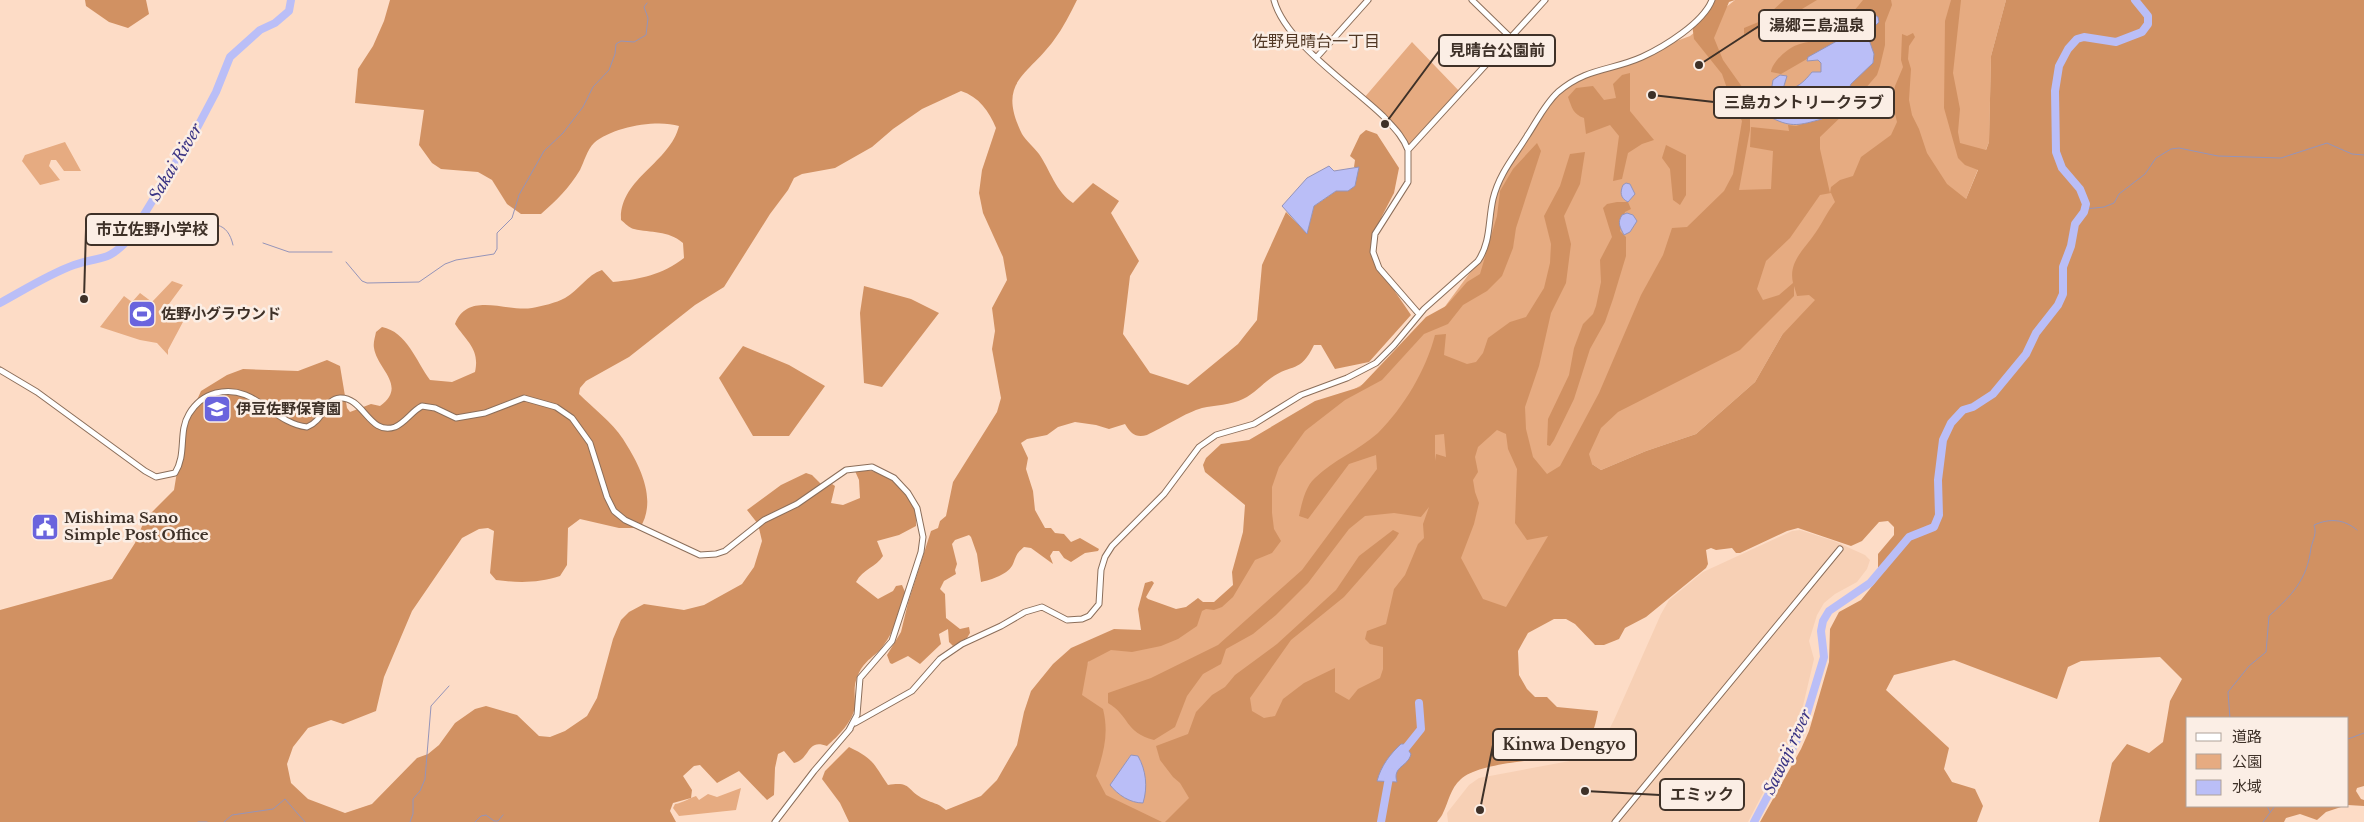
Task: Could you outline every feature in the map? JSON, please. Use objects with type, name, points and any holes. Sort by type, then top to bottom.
[{"type":"street","points":[[1274,0],[1282,20],[1295,37],[1364,98],[1404,139],[1408,150],[1408,182],[1374,234],[1373,252],[1378,268],[1419,314]]},
{"type":"street","points":[[1317,58],[1368,0]]},
{"type":"street","points":[[1472,0],[1510,38]]},
{"type":"street","points":[[1408,150],[1545,0]]},
{"type":"street","points":[[776,822],[814,770],[858,720],[912,691],[948,653],[1025,612],[1042,608],[1067,620],[1082,619],[1089,616],[1099,604],[1101,570],[1105,557],[1112,546],[1164,494],[1199,446],[1216,435],[1254,424],[1301,395],[1364,370],[1376,363],[1442,291],[1478,261],[1484,252],[1498,182],[1546,106],[1557,94],[1583,76],[1641,57],[1667,43],[1707,11],[1712,0]]},
{"type":"street","points":[[0,370],[37,392],[145,471],[156,477],[175,473],[181,463],[185,421],[194,407],[212,394],[224,391],[242,393],[291,422],[307,427],[319,420],[332,402],[342,398],[356,403],[375,424],[389,428],[402,423],[422,406],[435,408],[456,418],[474,416],[516,400],[531,398],[564,411],[578,425],[594,453],[610,505],[619,517],[700,555],[716,554],[724,551],[764,520],[798,504],[846,470],[863,466],[880,469],[902,484],[917,508],[923,537],[921,552],[892,641],[860,678],[857,715],[849,730]]},
{"type":"street","points":[[1615,822],[1840,549]]},
{"type":"shaded area","points":[[85,0],[146,0],[149,14],[128,28],[109,22],[86,6]]},
{"type":"shaded area","points":[[390,0],[1077,0],[1054,40],[1018,81],[1012,102],[1022,134],[1039,154],[1058,187],[1067,198],[1073,203],[1093,183],[1119,201],[1111,213],[1139,261],[1130,276],[1123,334],[1150,373],[1188,385],[1238,344],[1257,320],[1262,265],[1286,212],[1307,233],[1314,206],[1336,191],[1359,168],[1354,167],[1355,160],[1350,156],[1360,135],[1366,130],[1377,134],[1399,168],[1394,193],[1382,216],[1372,244],[1379,268],[1411,315],[1369,362],[1335,369],[1321,345],[1314,345],[1300,364],[1278,373],[1247,397],[1233,403],[1196,410],[1147,435],[1140,436],[1134,434],[1125,424],[1109,429],[1075,422],[1058,427],[1047,435],[1027,439],[1021,443],[1028,458],[1026,469],[1033,491],[1035,510],[1045,528],[1051,528],[1055,533],[1064,534],[1071,542],[1080,538],[1099,549],[1098,551],[1085,553],[1071,562],[1064,558],[1059,551],[1053,551],[1050,556],[1053,564],[1031,548],[1024,547],[1016,556],[1008,571],[981,582],[977,554],[971,537],[969,535],[955,540],[952,544],[957,564],[956,574],[944,581],[940,589],[945,594],[946,618],[960,629],[969,627],[970,633],[967,638],[953,646],[949,642],[948,629],[939,634],[941,644],[920,664],[908,656],[892,664],[887,655],[901,632],[908,603],[931,531],[938,528],[940,521],[946,516],[953,482],[997,412],[1001,398],[992,349],[995,331],[992,308],[1007,280],[1003,257],[983,213],[979,193],[982,170],[996,128],[983,105],[961,91],[922,109],[893,129],[872,147],[835,168],[802,174],[794,178],[724,287],[695,305],[629,357],[586,381],[580,388],[579,394],[619,433],[640,470],[647,494],[647,505],[645,517],[640,528],[619,528],[580,519],[568,528],[567,565],[560,576],[528,582],[496,580],[490,573],[494,531],[488,528],[479,529],[462,538],[412,611],[384,677],[376,711],[343,724],[331,720],[308,728],[293,747],[287,764],[291,783],[308,799],[345,813],[372,804],[417,758],[428,754],[439,745],[455,723],[475,709],[486,706],[517,715],[539,736],[550,737],[565,731],[587,716],[597,698],[613,639],[621,620],[629,612],[644,604],[684,610],[704,605],[742,584],[754,567],[762,541],[758,524],[747,510],[781,485],[806,473],[812,475],[825,488],[832,484],[835,486],[831,503],[843,505],[860,498],[859,480],[855,471],[874,471],[900,485],[915,510],[916,526],[899,535],[877,541],[883,556],[862,574],[856,582],[878,599],[893,591],[896,586],[902,585],[905,592],[899,613],[887,640],[880,650],[864,665],[856,679],[855,705],[849,722],[827,746],[815,745],[799,761],[794,763],[784,751],[778,754],[775,768],[774,795],[767,800],[739,771],[717,783],[700,765],[694,766],[683,776],[692,790],[691,798],[673,803],[670,811],[676,822],[0,822],[0,610],[112,579],[135,543],[145,519],[174,490],[184,429],[201,391],[227,375],[243,369],[298,371],[327,360],[340,366],[347,408],[350,412],[371,404],[380,406],[388,399],[391,391],[389,377],[376,356],[374,348],[376,332],[382,327],[391,330],[404,341],[430,380],[452,382],[475,372],[476,357],[474,351],[455,324],[461,314],[469,308],[478,305],[488,305],[532,308],[565,298],[592,275],[602,270],[613,282],[623,281],[642,278],[659,272],[684,258],[683,243],[677,239],[665,234],[629,227],[621,220],[623,206],[628,193],[666,151],[674,139],[679,126],[659,123],[647,124],[623,129],[602,137],[594,143],[576,176],[552,204],[541,214],[521,214],[507,204],[492,180],[478,172],[441,169],[432,163],[419,145],[424,110],[355,103],[358,69],[373,46],[384,21]]},
{"type":"shaded area","points":[[1710,0],[1735,0],[1729,2],[1714,38],[1723,60],[1745,91],[1750,108],[1750,130],[1739,190],[1771,189],[1773,151],[1750,147],[1751,127],[1789,131],[1788,125],[1796,126],[1822,118],[1849,84],[1874,61],[1874,54],[1867,34],[1875,15],[1864,26],[1781,74],[1771,72],[1774,64],[1785,52],[1793,47],[1817,39],[1831,30],[1863,0],[1891,0],[1892,5],[1885,23],[1885,45],[1877,75],[1864,90],[1855,113],[1845,113],[1820,137],[1820,149],[1830,193],[1831,187],[1840,180],[1853,176],[1861,157],[1891,135],[1897,122],[1892,101],[1895,86],[1903,67],[1901,60],[1902,34],[1907,36],[1913,33],[1915,37],[1909,46],[1908,59],[1911,69],[1909,100],[1912,115],[1927,153],[1947,184],[1966,199],[1978,170],[1965,165],[1958,158],[1944,108],[1945,21],[1951,0],[1961,0],[1953,73],[1960,109],[1958,132],[1960,143],[1986,150],[1989,142],[1991,56],[2006,0],[2364,0],[2364,786],[2357,788],[2356,791],[2361,799],[2364,800],[2364,806],[2349,805],[2349,717],[2186,717],[2186,807],[2341,807],[2326,812],[2317,820],[2300,814],[2286,818],[2284,822],[2099,822],[2112,763],[2127,744],[2149,753],[2163,742],[2170,701],[2182,679],[2160,657],[2081,661],[2068,667],[2057,699],[1954,660],[1894,675],[1886,690],[1949,748],[1944,769],[1952,782],[1975,789],[1983,806],[1977,822],[1760,822],[1809,731],[1829,662],[1830,629],[1839,612],[1861,600],[1878,579],[1878,554],[1894,535],[1894,527],[1888,521],[1879,522],[1862,541],[1851,546],[1798,528],[1787,531],[1740,553],[1736,553],[1732,548],[1716,550],[1711,548],[1706,550],[1708,564],[1706,568],[1646,617],[1625,628],[1619,639],[1604,645],[1595,645],[1575,624],[1566,619],[1554,619],[1528,633],[1518,651],[1519,675],[1527,689],[1535,697],[1547,697],[1557,707],[1598,711],[1591,736],[1575,755],[1498,765],[1470,773],[1454,787],[1443,814],[1437,822],[1165,822],[1189,798],[1180,783],[1160,760],[1156,746],[1188,734],[1196,712],[1212,695],[1225,687],[1235,675],[1277,644],[1336,590],[1359,556],[1393,530],[1399,533],[1396,538],[1344,597],[1291,640],[1250,698],[1252,711],[1264,718],[1275,716],[1283,699],[1304,683],[1335,668],[1335,692],[1349,700],[1358,689],[1380,678],[1383,669],[1383,647],[1370,644],[1365,639],[1367,631],[1386,624],[1394,589],[1405,575],[1418,544],[1424,538],[1423,524],[1429,507],[1421,517],[1394,513],[1365,516],[1349,529],[1308,583],[1276,615],[1253,634],[1226,649],[1221,664],[1203,674],[1187,696],[1175,727],[1154,740],[1144,737],[1132,728],[1120,713],[1108,703],[1108,693],[1151,678],[1218,645],[1302,570],[1377,469],[1376,455],[1349,464],[1308,519],[1299,516],[1304,496],[1309,486],[1322,472],[1362,445],[1388,423],[1420,375],[1435,335],[1446,334],[1444,355],[1467,364],[1476,362],[1483,353],[1488,338],[1510,322],[1526,317],[1544,288],[1550,263],[1551,244],[1544,216],[1560,186],[1570,154],[1585,152],[1580,184],[1564,216],[1571,244],[1566,283],[1551,313],[1539,366],[1525,407],[1526,429],[1533,457],[1547,474],[1560,466],[1599,393],[1641,295],[1663,255],[1672,228],[1687,227],[1724,191],[1733,174],[1742,121],[1730,97],[1722,74],[1694,39],[1692,24]],"holes":[[[1831,193],[1835,202],[1798,256],[1793,268],[1793,283],[1779,295],[1763,300],[1757,289],[1766,261],[1790,238],[1820,195]],[[1794,286],[1797,296],[1809,295],[1815,300],[1782,335],[1755,382],[1696,434],[1646,451],[1601,470],[1592,464],[1589,454],[1601,428],[1618,412],[1740,350],[1794,296]],[[1497,430],[1506,434],[1508,449],[1517,469],[1515,523],[1527,540],[1548,536],[1506,607],[1483,599],[1461,558],[1474,524],[1479,503],[1473,480],[1478,472],[1475,457],[1478,447]],[[1444,434],[1446,457],[1436,454],[1435,461],[1435,435]]]},
{"type":"shaded area","points":[[1784,0],[1817,0],[1787,18],[1744,34],[1744,28],[1761,21]]},
{"type":"shaded area","points":[[1630,73],[1630,111],[1654,140],[1642,144],[1628,153],[1622,179],[1613,181],[1619,136],[1610,125],[1586,134],[1584,118],[1575,112],[1568,97],[1576,88],[1593,86],[1604,100],[1616,98],[1613,84],[1622,75]]},
{"type":"shaded area","points":[[1537,143],[1541,151],[1516,228],[1513,248],[1502,276],[1487,291],[1463,305],[1448,324],[1424,334],[1382,380],[1345,400],[1305,431],[1279,467],[1272,487],[1274,529],[1281,541],[1272,553],[1255,560],[1233,597],[1222,607],[1202,611],[1197,626],[1178,639],[1161,646],[1132,652],[1111,650],[1088,662],[1082,695],[1103,709],[1106,726],[1103,751],[1096,776],[1106,795],[1162,822],[849,822],[840,803],[822,779],[825,771],[849,747],[872,762],[888,785],[902,784],[909,787],[918,796],[946,810],[981,796],[997,780],[1017,745],[1024,712],[1031,691],[1053,664],[1071,648],[1114,629],[1141,630],[1138,609],[1145,583],[1152,581],[1154,583],[1146,597],[1148,599],[1176,609],[1186,607],[1198,598],[1203,602],[1214,602],[1233,585],[1232,572],[1243,532],[1245,505],[1205,472],[1203,465],[1206,458],[1221,444],[1249,440],[1315,401],[1360,387],[1426,317],[1446,306],[1467,282],[1480,274],[1497,216],[1500,191],[1513,169]]},
{"type":"shaded area","points":[[1666,145],[1686,155],[1686,195],[1680,205],[1673,200],[1670,169],[1662,158]]},
{"type":"shaded area","points":[[1628,202],[1631,209],[1625,212],[1620,231],[1626,237],[1626,256],[1605,322],[1590,349],[1574,399],[1550,446],[1547,445],[1548,419],[1569,375],[1574,348],[1583,324],[1593,314],[1596,306],[1601,282],[1600,260],[1612,237],[1603,208],[1607,204]]},
{"type":"shaded area","points":[[864,286],[911,299],[939,313],[882,387],[864,383],[860,313]]},
{"type":"shaded area","points":[[743,346],[789,365],[825,386],[789,436],[753,436],[719,378]]},
{"type":"shaded area","points":[[1800,530],[1834,541],[1865,555],[1870,560],[1867,569],[1857,582],[1835,594],[1824,603],[1817,615],[1809,641],[1814,659],[1798,727],[1791,746],[1780,760],[1748,822],[1448,822],[1447,813],[1469,785],[1479,778],[1575,760],[1593,752],[1602,743],[1614,720],[1669,600],[1703,572],[1792,531]]},
{"type":"green space","points":[[1735,0],[2006,0],[1991,56],[1989,142],[1945,251],[1908,266],[1782,335],[1755,382],[1696,434],[1646,451],[1601,470],[1592,464],[1500,657],[1192,804],[1171,822],[1148,822],[1095,792],[1083,699],[1075,681],[1094,654],[1206,606],[1220,604],[1235,583],[1287,443],[1330,403],[1372,379],[1435,320],[1480,259],[1488,240],[1492,202],[1504,170],[1551,100],[1583,76],[1690,36]]},
{"type":"green space","points":[[1412,42],[1461,93],[1408,150],[1404,139],[1364,98]]},
{"type":"green space","points":[[65,142],[81,171],[64,171],[56,160],[51,160],[49,166],[60,180],[40,185],[22,161],[25,155]]},
{"type":"green space","name":"佐野小グラウンド","points":[[172,281],[183,285],[166,308],[184,320],[168,350],[168,355],[157,343],[140,340],[100,327],[124,296],[132,302],[140,293],[152,302]]},
{"type":"green space","points":[[741,788],[736,810],[679,816],[673,808],[675,804],[696,796],[699,800],[708,794],[717,797]]},
{"type":"water","points":[[1875,15],[1878,17],[1879,22],[1867,34],[1874,54],[1873,63],[1851,84],[1848,91],[1827,108],[1822,119],[1796,125],[1772,118],[1771,112],[1779,101],[1777,92],[1772,86],[1773,80],[1780,75],[1787,76],[1783,89],[1787,89],[1799,85],[1812,72],[1821,72],[1821,63],[1818,60],[1807,61],[1808,57],[1864,26]]},
{"type":"water","points":[[1329,166],[1334,171],[1359,167],[1355,186],[1348,191],[1336,191],[1314,206],[1307,234],[1282,206],[1307,178]]},
{"type":"water","points":[[1626,183],[1630,184],[1635,194],[1628,202],[1621,195],[1623,185]]},
{"type":"water","points":[[1627,213],[1633,215],[1637,221],[1630,232],[1624,235],[1619,223],[1622,215]]},
{"type":"water","points":[[1401,744],[1404,744],[1411,754],[1407,762],[1398,770],[1397,782],[1377,781],[1386,761]]},
{"type":"water","points":[[1131,755],[1138,756],[1144,773],[1146,785],[1143,803],[1133,802],[1125,798],[1110,785]]},
{"type":"waterway","name":"Sakai River","points":[[0,303],[74,265],[109,256],[129,239],[197,128],[216,92],[230,57],[260,30],[275,23],[289,11],[291,0]]},
{"type":"waterway","name":"Sawaji river","points":[[1754,822],[1804,723],[1824,657],[1821,631],[1823,621],[1829,611],[1870,583],[1909,537],[1934,527],[1939,515],[1938,480],[1943,440],[1951,423],[1963,410],[1973,407],[1993,394],[2026,354],[2036,333],[2058,305],[2063,294],[2063,267],[2071,246],[2075,224],[2084,212],[2086,204],[2080,189],[2062,168],[2056,152],[2055,91],[2059,66],[2068,49],[2077,39],[2084,37],[2116,42],[2142,32],[2148,24],[2148,16],[2135,0]]},
{"type":"waterway","points":[[346,262],[362,281],[367,283],[419,282],[445,264],[456,260],[494,254],[497,249],[497,233],[512,218],[519,195],[544,151],[563,133],[583,107],[593,87],[609,70],[615,54],[616,44],[621,41],[634,42],[646,35],[648,18],[644,7],[647,3]]},
{"type":"waterway","points":[[2085,209],[2104,207],[2114,203],[2119,194],[2145,174],[2156,158],[2171,149],[2179,148],[2218,156],[2281,158],[2327,143],[2352,154],[2364,155]]},
{"type":"waterway","points":[[146,241],[156,242],[207,225],[218,225],[227,231],[233,245]]},
{"type":"waterway","points":[[263,243],[289,252],[332,252]]},
{"type":"waterway","points":[[2230,717],[2228,692],[2249,666],[2266,652],[2269,616],[2285,601],[2302,578],[2309,559],[2315,531],[2314,525],[2326,521],[2337,521],[2352,526],[2357,530]]},
{"type":"waterway","points":[[410,822],[413,814],[413,799],[420,791],[425,779],[431,706],[449,686]]},
{"type":"waterway","points":[[1401,754],[1421,729],[1419,703]]},
{"type":"waterway","points":[[2349,739],[2364,733]]},
{"type":"waterway","points":[[1381,822],[1390,772]]},
{"type":"waterway","points":[[224,822],[232,815],[273,809],[285,799],[305,822]]},
{"type":"waterway","points":[[2268,807],[2270,812]]},
{"type":"waterway","points":[[2263,822],[2274,807]]},
{"type":"waterway","points":[[475,822],[481,816],[486,815],[494,821],[498,821],[503,815]]},
{"type":"waterway","points":[[198,822],[207,822]]},
{"type":"place","name":"湯郷三島温泉","points":[[1699,65]]},
{"type":"place","name":"三島カントリークラブ","points":[[1652,95]]},
{"type":"place","name":"見晴台公園前","points":[[1385,124]]},
{"type":"place","name":"市立佐野小学校","points":[[84,299]]},
{"type":"place","name":"佐野小グラウンド","points":[[142,314]]},
{"type":"place","name":"伊豆佐野保育園","points":[[217,409]]},
{"type":"place","name":"Mishima Sano Simple Post Office","points":[[45,527]]},
{"type":"place","name":"エミック","points":[[1585,791]]},
{"type":"place","name":"Kinwa Dengyo","points":[[1480,810]]},
{"type":"district","name":"佐野見晴台一丁目","points":[[1316,41]]}]
